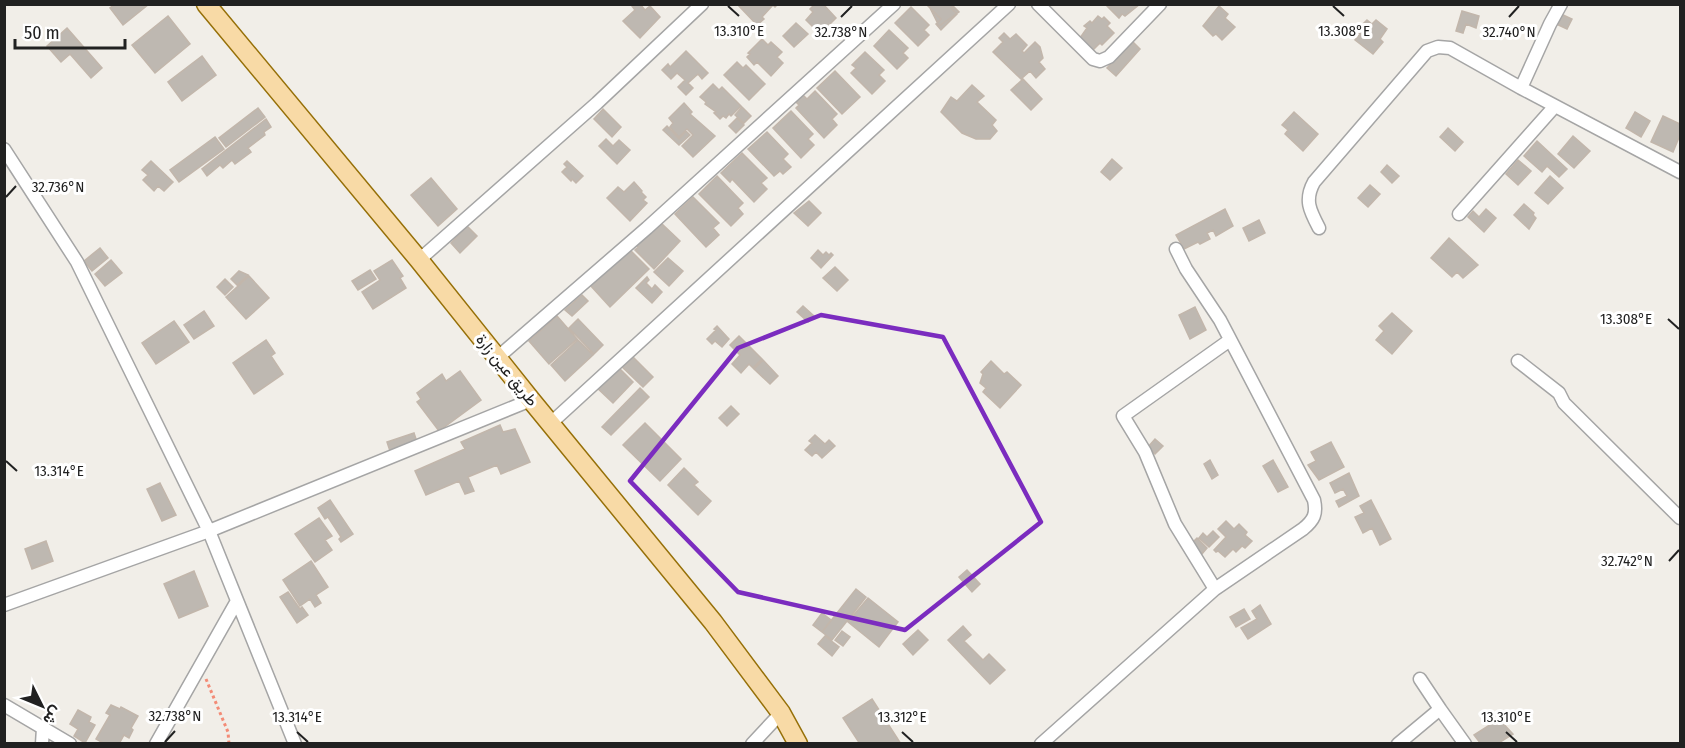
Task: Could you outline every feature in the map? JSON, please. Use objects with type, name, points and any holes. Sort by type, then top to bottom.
[{"type":"main road","name":"طريق عين زارة","points":[[207,4],[419,260],[713,622],[781,713],[798,744]]},
{"type":"street","points":[[419,260],[597,103],[702,4]]},
{"type":"street","points":[[497,358],[647,228],[894,4]]},
{"type":"street","points":[[551,423],[1009,4]]},
{"type":"street","points":[[1038,4],[1093,59],[1100,62],[1109,57],[1160,4]]},
{"type":"street","points":[[1521,88],[1561,4]]},
{"type":"street","points":[[1319,228],[1307,198],[1314,182],[1427,51],[1438,47],[1450,48],[1680,172]]},
{"type":"street","points":[[1459,214],[1555,106]]},
{"type":"street","points":[[4,149],[76,262],[209,531],[295,744]]},
{"type":"street","points":[[1041,744],[1215,589],[1303,529],[1313,521],[1316,511],[1314,500],[1230,340],[1176,249]]},
{"type":"street","points":[[1215,589],[1175,524],[1144,452],[1124,416],[1230,340]]},
{"type":"street","points":[[1518,361],[1559,393],[1564,403],[1680,518]]},
{"type":"street","points":[[4,605],[209,531],[531,400]]},
{"type":"street","points":[[156,744],[237,602]]},
{"type":"street","points":[[1420,680],[1465,744]]},
{"type":"street","points":[[4,705],[70,744]]},
{"type":"street","points":[[1398,744],[1440,709]]},
{"type":"street","points":[[752,744],[781,713]]},
{"type":"street","points":[[42,744],[43,728]]},
{"type":"path","points":[[201,663],[210,693],[228,732],[229,744]]},
{"type":"highlighted area","points":[[821,315],[943,337],[1041,522],[905,630],[738,592],[630,481],[738,348]]},
{"type":"building","points":[[115,4],[149,4],[123,25],[110,8]]},
{"type":"building","points":[[640,4],[645,10],[650,6],[660,17],[640,38],[623,21],[635,10],[632,6]]},
{"type":"building","points":[[737,4],[778,4],[775,7],[773,5],[757,25]]},
{"type":"building","points":[[815,4],[823,4],[836,18],[820,34],[806,20],[813,12],[810,9]]},
{"type":"building","points":[[926,4],[956,4],[951,8],[957,14],[941,30],[936,24],[941,19]]},
{"type":"building","points":[[928,4],[951,4],[959,12],[939,26]]},
{"type":"building","points":[[1105,4],[1140,4],[1119,18]]},
{"type":"building","points":[[1219,6],[1228,14],[1225,18],[1235,27],[1222,40],[1216,34],[1213,36],[1203,26]]},
{"type":"building","points":[[911,7],[929,25],[924,30],[929,35],[918,46],[895,23]]},
{"type":"building","points":[[1462,11],[1479,16],[1476,28],[1466,24],[1463,33],[1456,31]]},
{"type":"building","points":[[1561,14],[1572,19],[1567,29],[1556,24]]},
{"type":"building","points":[[168,16],[190,44],[155,73],[132,45]]},
{"type":"building","points":[[1098,16],[1102,19],[1104,17],[1110,23],[1107,26],[1114,33],[1093,50],[1080,38],[1087,28],[1084,26],[1090,21],[1092,23]]},
{"type":"building","points":[[1367,20],[1372,24],[1376,20],[1387,29],[1380,39],[1383,42],[1373,54],[1355,40],[1360,34],[1356,31]]},
{"type":"building","points":[[796,23],[808,34],[794,47],[783,36]]},
{"type":"building","points":[[67,28],[102,68],[91,78],[70,54],[61,62],[47,46]]},
{"type":"building","points":[[889,30],[908,48],[903,53],[908,58],[897,69],[874,46]]},
{"type":"building","points":[[1004,33],[1010,39],[1016,34],[1027,45],[1022,51],[1024,53],[1035,42],[1040,47],[1043,58],[1039,62],[1045,69],[1036,78],[1030,71],[1021,79],[993,52],[1003,42],[999,38]]},
{"type":"building","points":[[762,39],[768,45],[771,42],[782,52],[777,57],[783,63],[771,76],[757,62],[754,65],[747,57]]},
{"type":"building","points":[[1132,41],[1140,49],[1116,76],[1107,68]]},
{"type":"building","points":[[686,51],[708,73],[702,79],[698,74],[688,83],[693,88],[686,95],[678,87],[685,80],[677,73],[671,79],[662,70],[668,64],[670,67]]},
{"type":"building","points":[[865,52],[884,70],[879,75],[885,81],[872,94],[851,73],[856,68],[852,65]]},
{"type":"building","points":[[202,56],[216,75],[182,101],[168,82]]},
{"type":"building","points":[[737,62],[743,68],[746,65],[765,84],[749,100],[724,75]]},
{"type":"building","points":[[835,71],[860,97],[842,114],[817,88]]},
{"type":"building","points":[[1023,79],[1042,99],[1031,110],[1011,90]]},
{"type":"building","points":[[713,84],[719,90],[722,87],[741,106],[731,116],[729,114],[726,118],[723,116],[720,119],[700,97]]},
{"type":"building","points":[[972,85],[984,96],[977,102],[996,120],[992,125],[997,131],[990,139],[976,139],[962,133],[941,112],[951,97],[957,101]]},
{"type":"building","points":[[815,91],[837,114],[832,119],[837,125],[824,138],[796,108],[799,105],[796,102],[803,95],[807,99]]},
{"type":"building","points":[[684,103],[692,112],[690,114],[715,136],[693,157],[682,146],[693,135],[687,129],[679,137],[670,127],[673,123],[669,118]]},
{"type":"building","points":[[742,107],[751,116],[744,123],[735,115]]},
{"type":"building","points":[[258,108],[265,117],[226,147],[219,138]]},
{"type":"building","points":[[603,109],[621,127],[612,137],[594,119]]},
{"type":"building","points":[[791,111],[813,134],[808,139],[814,145],[801,158],[773,128]]},
{"type":"building","points":[[1294,112],[1318,134],[1303,151],[1285,134],[1288,130],[1282,125]]},
{"type":"building","points":[[1635,112],[1650,121],[1641,137],[1626,128]]},
{"type":"building","points":[[1663,116],[1680,124],[1680,135],[1673,152],[1651,142]]},
{"type":"building","points":[[737,118],[744,125],[736,133],[729,126]]},
{"type":"building","points":[[266,119],[271,127],[264,132],[265,135],[248,148],[251,152],[235,164],[232,160],[223,168],[220,165],[207,176],[202,169]]},
{"type":"building","points":[[667,126],[679,139],[686,131],[690,135],[679,145],[663,130]]},
{"type":"building","points":[[1448,128],[1463,142],[1455,151],[1440,137]]},
{"type":"building","points":[[767,132],[788,154],[783,159],[791,167],[783,174],[780,171],[774,176],[748,149]]},
{"type":"building","points":[[1573,136],[1590,151],[1574,168],[1558,154]]},
{"type":"building","points":[[215,137],[224,149],[179,182],[170,170]]},
{"type":"building","points":[[606,139],[613,146],[619,140],[630,150],[617,164],[599,146]]},
{"type":"building","points":[[1537,141],[1567,169],[1559,177],[1547,166],[1542,172],[1524,156]]},
{"type":"building","points":[[742,153],[767,178],[761,183],[767,189],[754,202],[732,179],[730,182],[721,173]]},
{"type":"building","points":[[1112,159],[1122,168],[1110,180],[1101,172]]},
{"type":"building","points":[[1518,160],[1531,171],[1518,185],[1506,174]]},
{"type":"building","points":[[151,161],[173,182],[164,191],[158,186],[154,191],[143,180],[148,175],[142,170]]},
{"type":"building","points":[[567,161],[583,176],[576,183],[562,172],[567,167],[564,164]]},
{"type":"building","points":[[1387,165],[1399,176],[1392,183],[1381,172]]},
{"type":"building","points":[[717,176],[743,203],[738,208],[743,214],[731,226],[699,194]]},
{"type":"building","points":[[1550,176],[1563,188],[1548,204],[1535,193]]},
{"type":"building","points":[[431,178],[457,209],[438,226],[411,195]]},
{"type":"building","points":[[634,182],[646,197],[643,200],[647,203],[630,221],[607,198],[618,187],[624,192]]},
{"type":"building","points":[[1370,185],[1380,194],[1368,207],[1358,198]]},
{"type":"building","points":[[693,197],[719,223],[713,228],[719,235],[706,247],[675,214]]},
{"type":"building","points":[[809,201],[821,213],[808,226],[794,213]]},
{"type":"building","points":[[1524,204],[1536,218],[1529,229],[1514,215]]},
{"type":"building","points":[[1225,209],[1233,226],[1216,236],[1213,230],[1207,233],[1210,239],[1184,249],[1176,235]]},
{"type":"building","points":[[1486,209],[1496,218],[1484,232],[1468,217],[1473,211],[1479,217]]},
{"type":"building","points":[[1259,220],[1265,233],[1249,241],[1243,228]]},
{"type":"building","points":[[661,223],[680,241],[654,269],[635,250],[638,247],[636,245],[646,234],[648,236]]},
{"type":"building","points":[[467,226],[477,236],[460,253],[451,243]]},
{"type":"building","points":[[1449,238],[1478,265],[1463,278],[1457,272],[1452,277],[1431,258]]},
{"type":"building","points":[[100,248],[108,258],[92,271],[84,261]]},
{"type":"building","points":[[628,248],[649,269],[610,307],[590,285]]},
{"type":"building","points":[[818,250],[823,255],[826,252],[833,255],[821,268],[811,258]]},
{"type":"building","points":[[668,258],[683,271],[669,286],[654,272]]},
{"type":"building","points":[[111,260],[122,273],[105,286],[95,274]]},
{"type":"building","points":[[392,260],[403,276],[400,278],[406,288],[373,309],[362,292],[380,280],[374,271]]},
{"type":"building","points":[[835,267],[848,280],[837,291],[823,278]]},
{"type":"building","points":[[370,270],[376,279],[358,290],[352,281]]},
{"type":"building","points":[[239,271],[248,275],[237,285],[231,279]]},
{"type":"building","points":[[249,276],[269,298],[246,319],[226,297]]},
{"type":"building","points":[[647,277],[649,280],[646,283],[652,289],[655,285],[662,292],[652,303],[636,288]]},
{"type":"building","points":[[225,279],[233,287],[225,295],[217,287]]},
{"type":"building","points":[[582,295],[588,301],[572,316],[565,310]]},
{"type":"building","points":[[803,306],[814,316],[808,322],[797,312]]},
{"type":"building","points":[[1195,307],[1206,330],[1190,339],[1179,315]]},
{"type":"building","points":[[204,311],[214,326],[194,339],[184,325]]},
{"type":"building","points":[[1392,313],[1412,331],[1392,354],[1376,340],[1384,331],[1379,326]]},
{"type":"building","points":[[557,316],[577,339],[549,364],[529,341]]},
{"type":"building","points":[[578,319],[603,345],[594,354],[569,328]]},
{"type":"building","points":[[174,321],[189,342],[156,364],[142,343]]},
{"type":"building","points":[[717,326],[729,339],[722,347],[715,341],[712,344],[707,339]]},
{"type":"building","points":[[739,336],[762,359],[753,368],[749,364],[741,373],[732,364],[740,355],[730,345]]},
{"type":"building","points":[[266,340],[275,353],[271,356],[283,374],[254,394],[233,363]]},
{"type":"building","points":[[578,340],[593,355],[565,381],[551,365]]},
{"type":"building","points":[[629,353],[653,377],[643,387],[619,364]]},
{"type":"building","points":[[763,360],[778,376],[770,384],[754,369]]},
{"type":"building","points":[[991,361],[1004,374],[1007,372],[1021,385],[1000,408],[983,392],[986,388],[980,383],[983,374],[981,372]]},
{"type":"building","points":[[616,365],[633,382],[613,403],[595,386]]},
{"type":"building","points":[[460,371],[481,400],[439,431],[417,402],[421,399],[417,393],[442,374],[446,381]]},
{"type":"building","points":[[640,388],[649,397],[611,435],[602,427]]},
{"type":"building","points":[[731,406],[739,414],[727,426],[719,418]]},
{"type":"building","points":[[645,423],[681,459],[660,481],[623,445]]},
{"type":"building","points":[[500,425],[503,432],[515,429],[530,462],[501,474],[497,465],[468,477],[474,491],[465,494],[459,481],[426,495],[415,471],[465,449],[461,442]]},
{"type":"building","points":[[414,433],[417,442],[390,451],[387,442]]},
{"type":"building","points":[[815,435],[825,444],[829,440],[835,446],[822,458],[816,452],[812,456],[805,450],[812,443],[809,441]]},
{"type":"building","points":[[1155,439],[1163,446],[1155,454],[1148,447]]},
{"type":"building","points":[[1331,442],[1344,467],[1319,480],[1308,465],[1316,461],[1311,452]]},
{"type":"building","points":[[1210,460],[1218,475],[1212,479],[1204,464]]},
{"type":"building","points":[[1273,460],[1288,487],[1278,492],[1263,466]]},
{"type":"building","points":[[684,468],[698,482],[694,485],[711,501],[698,515],[668,485]]},
{"type":"building","points":[[1349,473],[1359,496],[1339,507],[1336,501],[1347,496],[1343,489],[1335,493],[1330,483]]},
{"type":"building","points":[[160,483],[176,515],[162,521],[147,489]]},
{"type":"building","points":[[330,500],[353,534],[341,542],[339,539],[341,537],[328,517],[325,519],[318,508]]},
{"type":"building","points":[[1371,500],[1391,539],[1380,545],[1372,528],[1363,533],[1355,517],[1364,513],[1360,506]]},
{"type":"building","points":[[319,518],[332,536],[325,540],[332,550],[315,562],[295,534]]},
{"type":"building","points":[[1226,521],[1234,529],[1239,524],[1247,532],[1245,535],[1252,541],[1245,548],[1242,546],[1236,552],[1233,549],[1225,557],[1214,550],[1226,537],[1218,529]]},
{"type":"building","points":[[1213,531],[1219,537],[1209,547],[1199,538],[1203,533],[1207,537]]},
{"type":"building","points":[[1197,538],[1207,548],[1202,554],[1191,544]]},
{"type":"building","points":[[46,541],[53,561],[32,569],[25,549]]},
{"type":"building","points":[[311,561],[328,587],[316,595],[321,603],[315,607],[310,599],[300,606],[283,580]]},
{"type":"building","points":[[967,570],[980,584],[972,592],[959,577]]},
{"type":"building","points":[[194,571],[208,606],[179,618],[164,584]]},
{"type":"building","points":[[856,589],[866,597],[832,640],[822,632]]},
{"type":"building","points":[[288,592],[300,609],[302,607],[308,615],[297,623],[280,597]]},
{"type":"building","points":[[868,598],[898,622],[879,647],[848,622]]},
{"type":"building","points":[[1260,605],[1271,624],[1248,639],[1241,628],[1257,619],[1252,611]]},
{"type":"building","points":[[1244,609],[1250,619],[1236,627],[1230,617]]},
{"type":"building","points":[[822,613],[831,620],[822,632],[813,625]]},
{"type":"building","points":[[963,626],[971,635],[964,641],[983,660],[989,654],[1005,670],[990,684],[948,640]]},
{"type":"building","points":[[918,630],[928,640],[913,655],[903,644]]},
{"type":"building","points":[[842,631],[850,637],[843,646],[835,640]]},
{"type":"building","points":[[825,636],[839,647],[832,656],[818,644]]},
{"type":"building","points":[[872,699],[901,744],[860,744],[843,718]]},
{"type":"building","points":[[111,705],[120,709],[121,707],[138,716],[131,728],[133,730],[129,738],[124,735],[119,744],[105,744],[96,739],[110,715],[106,713]]},
{"type":"building","points":[[78,710],[91,717],[89,722],[95,725],[85,743],[74,736],[78,729],[70,724]]},
{"type":"building","points":[[1499,719],[1513,734],[1497,744],[1481,744],[1474,735]]}]
